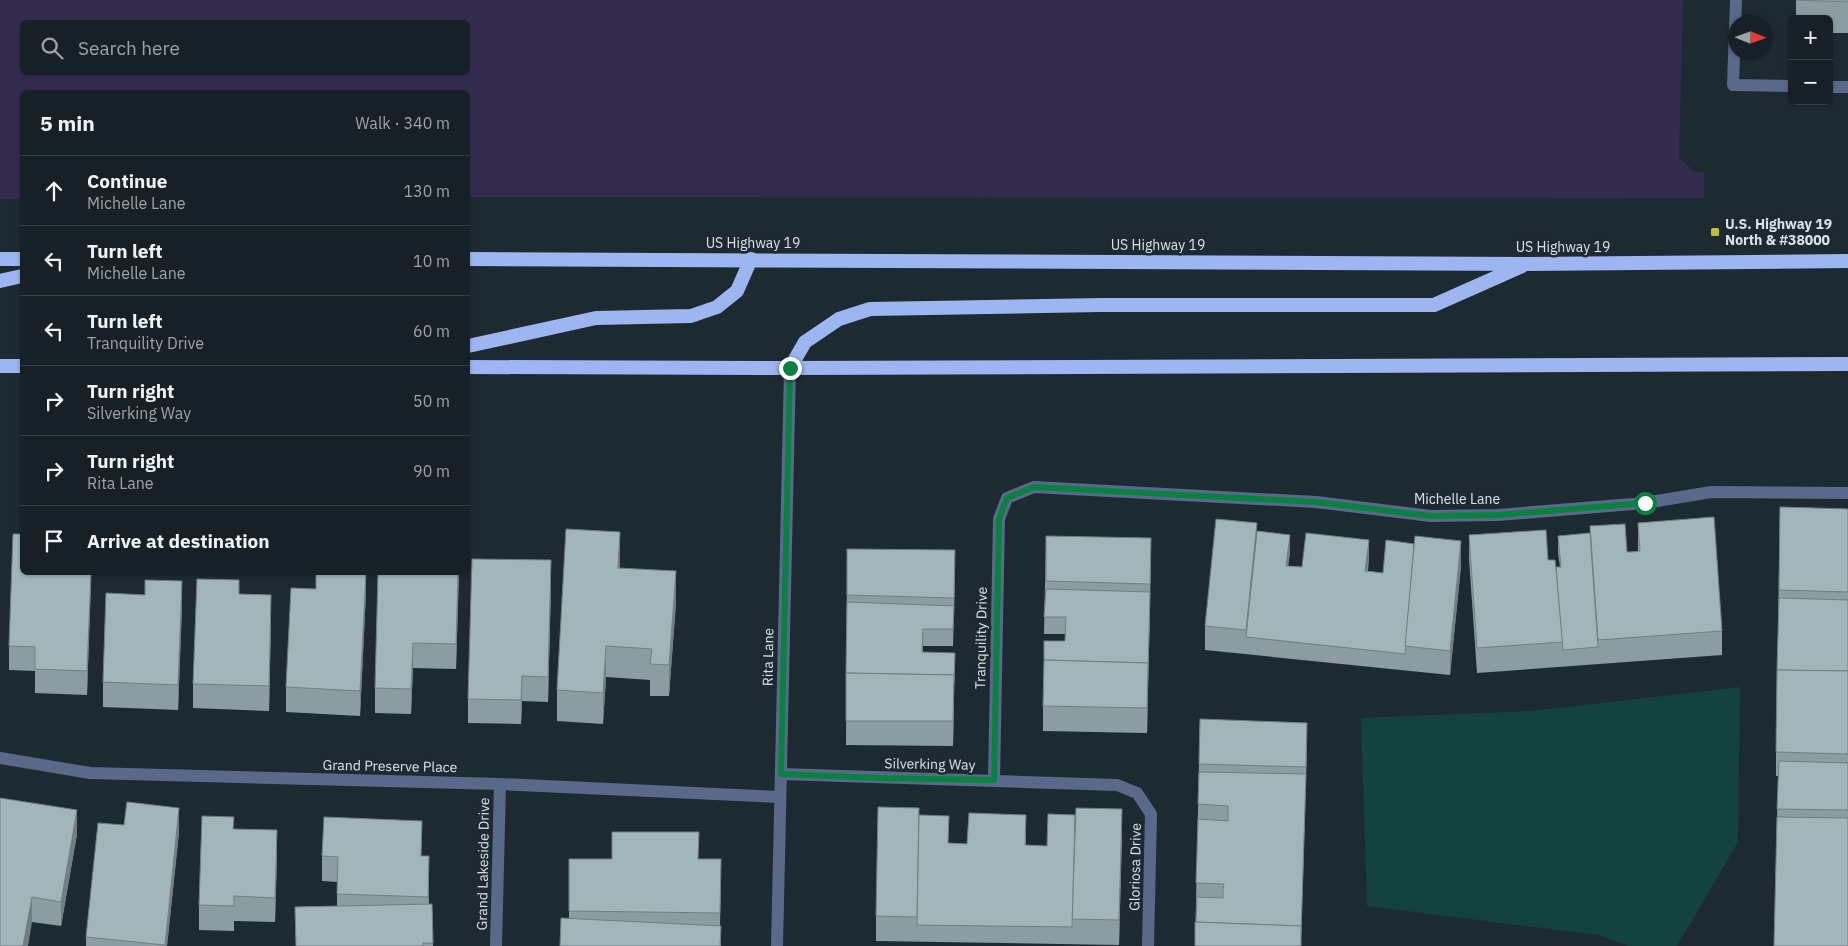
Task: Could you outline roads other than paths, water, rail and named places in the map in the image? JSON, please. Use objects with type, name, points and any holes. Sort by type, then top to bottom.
[{"type":"highway","points":[[0,259],[20,259]]},
{"type":"highway","name":"US Highway 19","points":[[470,259],[1527,264],[1848,261]]},
{"type":"highway","points":[[470,346],[596,318],[691,316],[717,307],[737,291],[751,259]]},
{"type":"highway","points":[[790,368],[805,342],[838,319],[870,309],[1101,305],[1434,305],[1527,264]]},
{"type":"highway","points":[[0,281],[20,276]]},
{"type":"highway","points":[[470,367],[790,368],[1848,364]]},
{"type":"highway","points":[[0,366],[20,366]]},
{"type":"street","points":[[1736,0],[1733,85],[1788,86]]},
{"type":"street","points":[[1833,87],[1848,88]]},
{"type":"street","name":"Rita Lane","points":[[777,946],[790,368]]},
{"type":"street","name":"Michelle Lane","points":[[1007,498],[1034,487],[1316,502],[1431,516],[1498,515],[1645,503],[1711,492],[1848,493]]},
{"type":"street","name":"Tranquility Drive","points":[[994,780],[999,519],[1007,498]]},
{"type":"street","name":"Grand Preserve Place","points":[[0,758],[90,773],[500,784],[780,797]]},
{"type":"street","name":"Silverking Way","points":[[781,774],[1117,785],[1137,793]]},
{"type":"street","name":"Grand Lakeside Drive","points":[[496,946],[500,784]]},
{"type":"street","name":"Gloriosa Drive","points":[[1137,793],[1152,814],[1148,946]]},
{"type":"place","name":"U.S. Highway 19 North & #38000","points":[[1715,232]]}]
